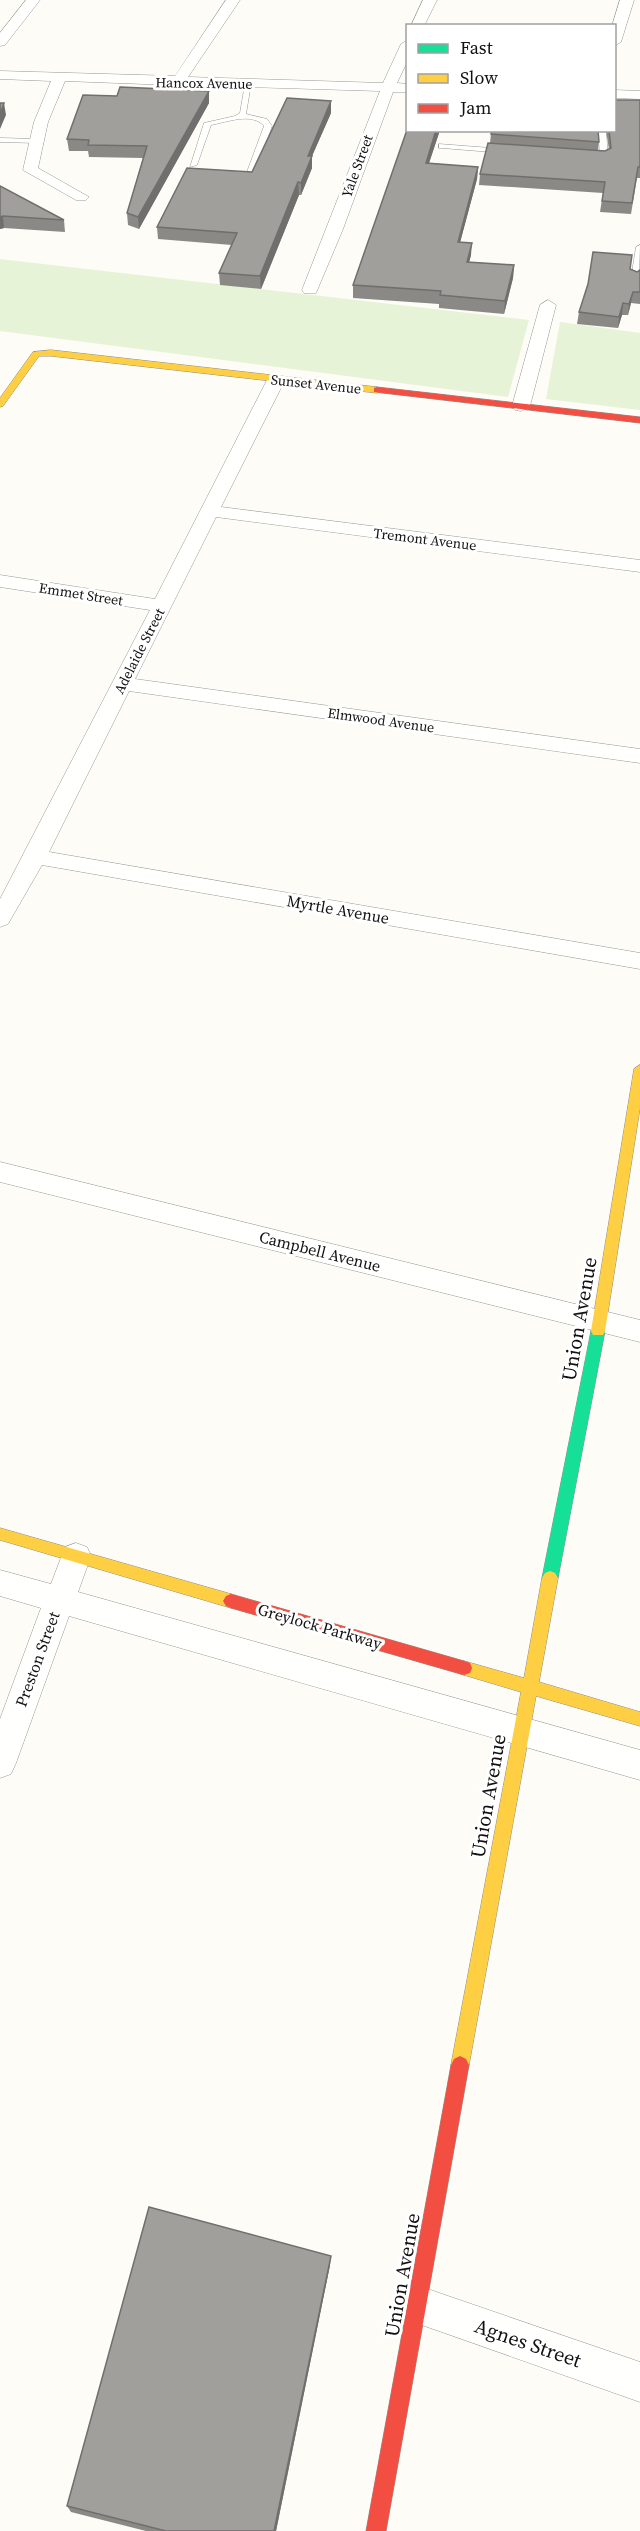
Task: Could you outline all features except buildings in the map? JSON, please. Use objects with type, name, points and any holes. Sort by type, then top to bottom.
[{"type":"street","points":[[0,42],[33,0]]},
{"type":"street","points":[[177,83],[233,0]]},
{"type":"street","points":[[418,24],[430,0]]},
{"type":"street","points":[[616,38],[627,0]]},
{"type":"street","name":"Yale Street","points":[[310,290],[324,260],[386,87],[406,48]]},
{"type":"street","name":"Hancox Avenue","points":[[0,75],[177,83],[406,88]]},
{"type":"street","points":[[60,79],[40,122],[30,170],[81,197]]},
{"type":"street","points":[[616,94],[640,95]]},
{"type":"street","points":[[521,406],[548,305]]},
{"type":"street","name":"Sunset Avenue","points":[[0,404],[36,354],[51,353],[640,420]]},
{"type":"street","name":"Adelaide Street","points":[[0,919],[35,857],[276,380]]},
{"type":"street","name":"Tremont Avenue","points":[[211,511],[640,566]]},
{"type":"street","name":"Emmet Street","points":[[0,581],[162,606]]},
{"type":"street","name":"Elmwood Avenue","points":[[123,684],[640,756]]},
{"type":"street","name":"Myrtle Avenue","points":[[35,857],[640,961]]},
{"type":"street","name":"Union Avenue","points":[[376,2531],[520,1729],[600,1321],[640,1069]]},
{"type":"street","name":"Campbell Avenue","points":[[0,1172],[640,1331]]},
{"type":"street","name":"Greylock Parkway","points":[[0,1534],[640,1719]]},
{"type":"street","name":"Preston Street","points":[[0,1763],[76,1556]]},
{"type":"street","points":[[0,1583],[520,1729],[640,1765]]},
{"type":"street","name":"Agnes Street","points":[[416,2304],[640,2382]]},
{"type":"lane","points":[[242,115],[248,84]]},
{"type":"lane","points":[[193,165],[208,123],[242,115],[260,119],[268,126],[248,180]]},
{"type":"lane","points":[[580,156],[604,158],[602,132]]},
{"type":"lane","points":[[0,140],[37,141]]},
{"type":"lane","points":[[442,146],[508,151]]},
{"type":"lane","points":[[634,279],[640,247]]},
{"type":"green space","points":[[0,259],[529,320],[508,397],[0,331]]},
{"type":"green space","points":[[560,322],[640,333],[640,410],[546,399]]},
{"type":"traffic: fast","points":[[550,1578],[598,1331]]},
{"type":"traffic: slow","points":[[0,404],[36,354],[51,353],[377,390]]},
{"type":"traffic: slow","points":[[598,1331],[640,1069]]},
{"type":"traffic: slow","points":[[0,1534],[231,1601]]},
{"type":"traffic: slow","points":[[460,2065],[550,1578]]},
{"type":"traffic: slow","points":[[464,1668],[640,1719]]},
{"type":"traffic: jam","points":[[377,390],[640,420]]},
{"type":"traffic: jam","points":[[231,1601],[464,1668]]},
{"type":"traffic: jam","points":[[376,2531],[460,2065]]}]
